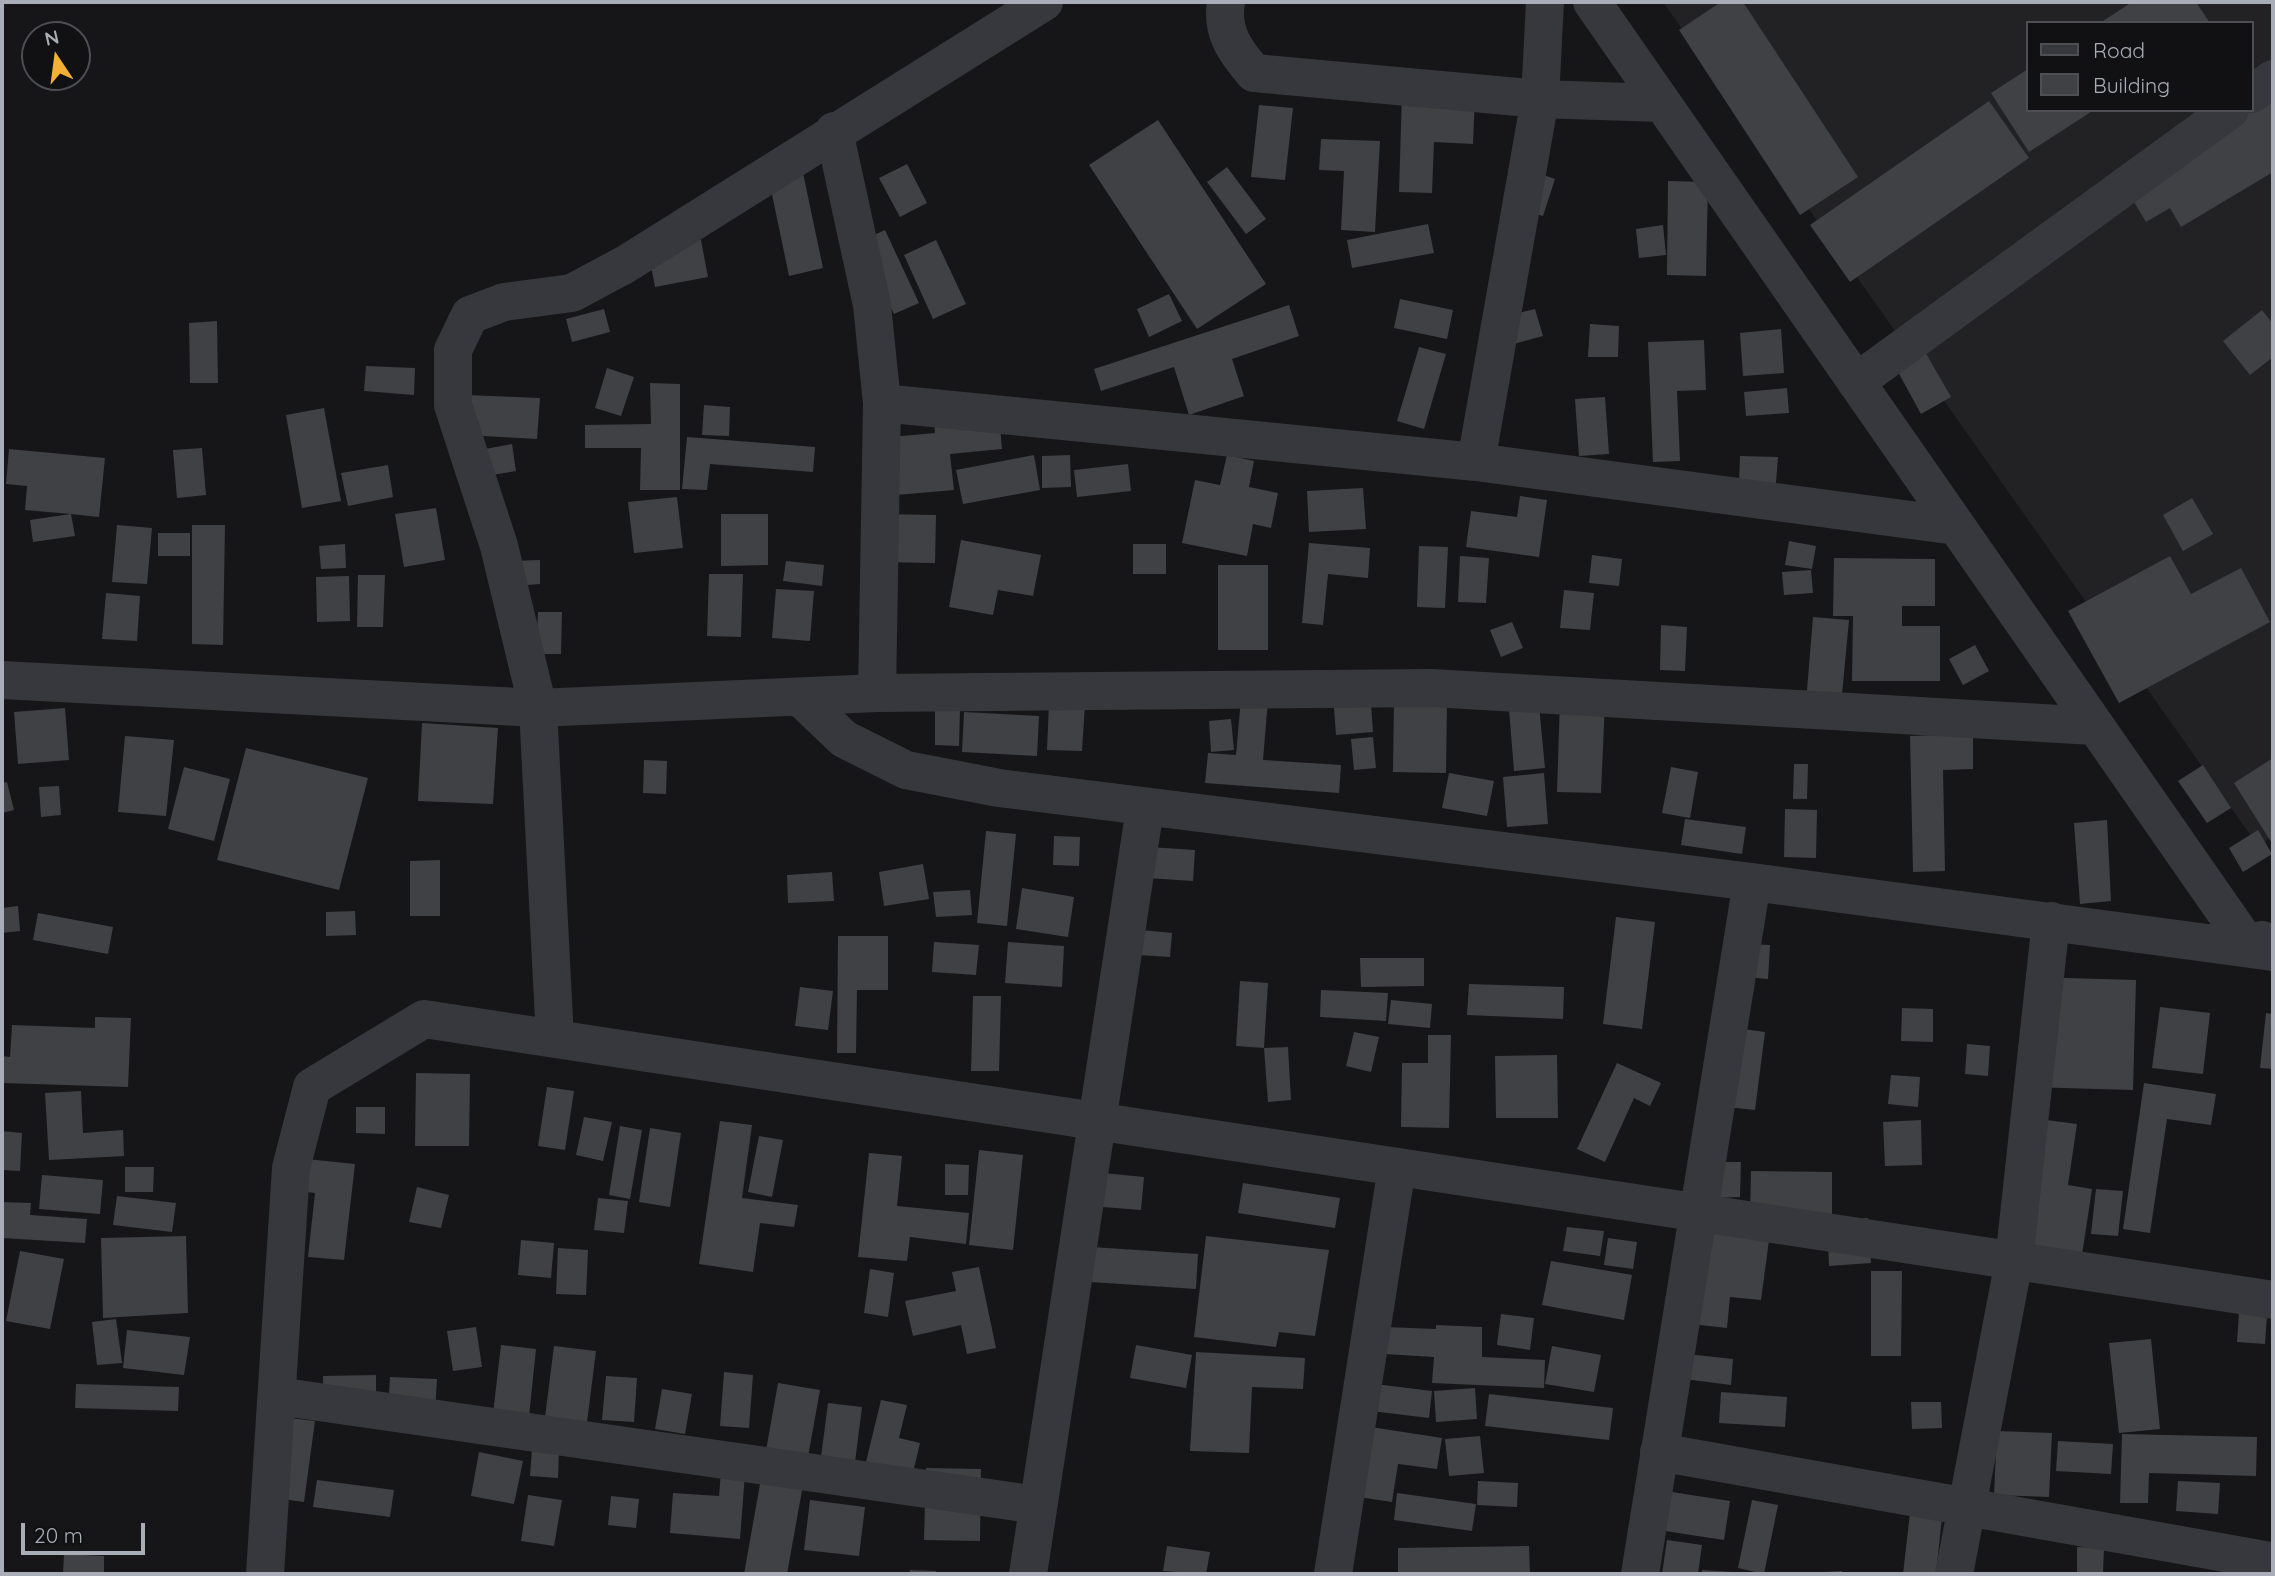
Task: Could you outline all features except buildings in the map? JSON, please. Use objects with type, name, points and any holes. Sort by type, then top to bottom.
[{"type":"street","points":[[555,1039],[538,708],[499,546],[453,405],[453,351],[470,315],[504,302],[572,293],[626,264],[834,131],[1044,2]]},
{"type":"street","points":[[1226,2],[1223,19],[1233,49],[1254,73],[1540,99],[1660,103]]},
{"type":"street","points":[[1476,462],[1540,99],[1545,2]]},
{"type":"street","points":[[1592,2],[2094,726],[2266,944]]},
{"type":"street","points":[[2254,93],[2273,79]]},
{"type":"street","points":[[1856,382],[2227,112]]},
{"type":"street","points":[[834,131],[872,305],[882,404],[877,693]]},
{"type":"street","points":[[882,404],[1476,462],[1956,526]]},
{"type":"street","points":[[2,680],[538,708],[877,693],[1431,688],[2094,726]]},
{"type":"street","points":[[800,697],[844,739],[906,770],[999,788],[2050,921],[2266,944]]},
{"type":"street","points":[[1028,1574],[1145,808]]},
{"type":"street","points":[[1640,1574],[1752,882]]},
{"type":"street","points":[[1954,1574],[2014,1261],[2050,921]]},
{"type":"street","points":[[265,1574],[291,1168],[312,1087],[424,1019],[2273,1300]]},
{"type":"street","points":[[1333,1574],[1397,1167]]},
{"type":"street","points":[[277,1396],[1038,1505]]},
{"type":"street","points":[[1659,1452],[2270,1558]]},
{"type":"shaded area","points":[[1663,2],[2273,2],[2273,836],[2258,846]]}]
